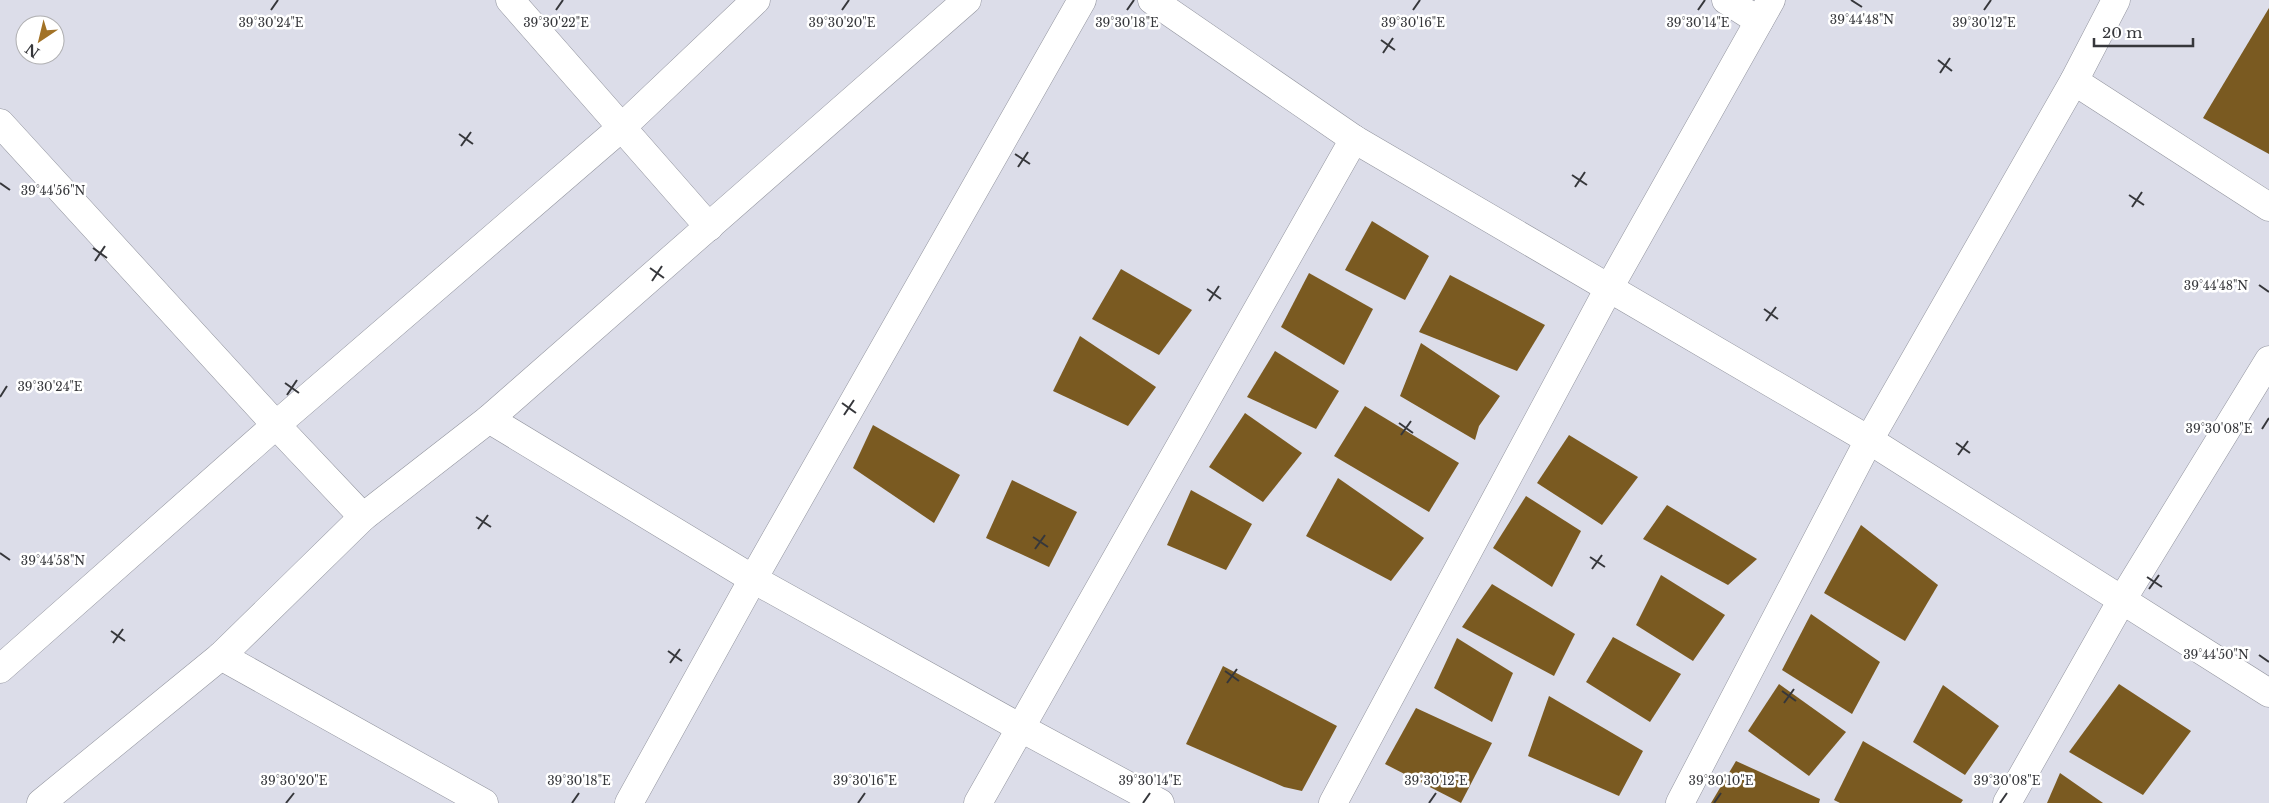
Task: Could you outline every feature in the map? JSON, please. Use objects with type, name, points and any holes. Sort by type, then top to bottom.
[{"type":"street","points":[[510,0],[709,228]]},
{"type":"street","points":[[0,669],[276,426],[621,128],[756,0]]},
{"type":"street","points":[[41,803],[221,656],[363,517],[488,419],[709,228],[967,0]]},
{"type":"street","points":[[629,803],[753,579],[1082,0]]},
{"type":"street","points":[[1152,0],[1354,138],[1869,440],[2269,693]]},
{"type":"street","points":[[1333,803],[1609,288],[1765,11],[1726,0]]},
{"type":"street","points":[[1680,803],[1869,440],[2074,81],[2116,0]]},
{"type":"street","points":[[2074,81],[2269,207]]},
{"type":"street","points":[[0,122],[276,426],[363,517]]},
{"type":"street","points":[[978,803],[1019,727],[1354,138]]},
{"type":"street","points":[[2007,803],[2122,600],[2269,360]]},
{"type":"street","points":[[488,419],[753,579],[1160,803]]},
{"type":"street","points":[[221,656],[484,803]]},
{"type":"building","points":[[2269,8],[2269,154],[2203,118]]},
{"type":"building","points":[[1372,221],[1429,256],[1405,300],[1345,270]]},
{"type":"building","points":[[1121,269],[1192,310],[1159,355],[1092,319]]},
{"type":"building","points":[[1309,273],[1373,309],[1344,365],[1281,327]]},
{"type":"building","points":[[1450,275],[1545,325],[1517,371],[1419,332]]},
{"type":"building","points":[[1080,336],[1156,387],[1128,426],[1053,391]]},
{"type":"building","points":[[1421,343],[1500,396],[1479,426],[1475,440],[1400,396]]},
{"type":"building","points":[[1275,351],[1339,391],[1316,429],[1247,397]]},
{"type":"building","points":[[1365,406],[1459,463],[1429,512],[1334,456]]},
{"type":"building","points":[[1245,413],[1302,453],[1263,502],[1209,467]]},
{"type":"building","points":[[873,425],[960,475],[934,523],[853,468]]},
{"type":"building","points":[[1569,435],[1638,477],[1602,525],[1537,483]]},
{"type":"building","points":[[1338,478],[1424,538],[1391,581],[1306,536]]},
{"type":"building","points":[[1012,480],[1077,512],[1049,567],[986,538]]},
{"type":"building","points":[[1191,490],[1252,524],[1226,570],[1167,545]]},
{"type":"building","points":[[1526,496],[1581,531],[1552,587],[1493,548]]},
{"type":"building","points":[[1667,505],[1757,559],[1728,585],[1643,539]]},
{"type":"building","points":[[1861,525],[1938,585],[1905,641],[1824,593]]},
{"type":"building","points":[[1661,575],[1725,615],[1693,661],[1636,625]]},
{"type":"building","points":[[1492,584],[1575,634],[1554,676],[1462,627]]},
{"type":"building","points":[[1811,614],[1880,662],[1852,714],[1782,670]]},
{"type":"building","points":[[1613,637],[1681,674],[1650,722],[1586,682]]},
{"type":"building","points":[[1457,638],[1513,673],[1492,722],[1434,688]]},
{"type":"building","points":[[1223,666],[1337,726],[1302,791],[1284,787],[1186,744]]},
{"type":"building","points":[[1779,684],[1846,732],[1809,776],[1748,731]]},
{"type":"building","points":[[2119,684],[2191,731],[2143,795],[2069,752]]},
{"type":"building","points":[[1943,685],[1999,726],[1965,775],[1913,742]]},
{"type":"building","points":[[1549,696],[1643,751],[1619,796],[1528,756]]},
{"type":"building","points":[[1416,708],[1492,743],[1461,803],[1385,764]]},
{"type":"building","points":[[1863,741],[1963,800],[1961,803],[1840,803],[1834,800]]},
{"type":"building","points":[[1736,761],[1820,799],[1819,803],[1711,803]]},
{"type":"building","points":[[2060,773],[2103,803],[2047,803]]}]
